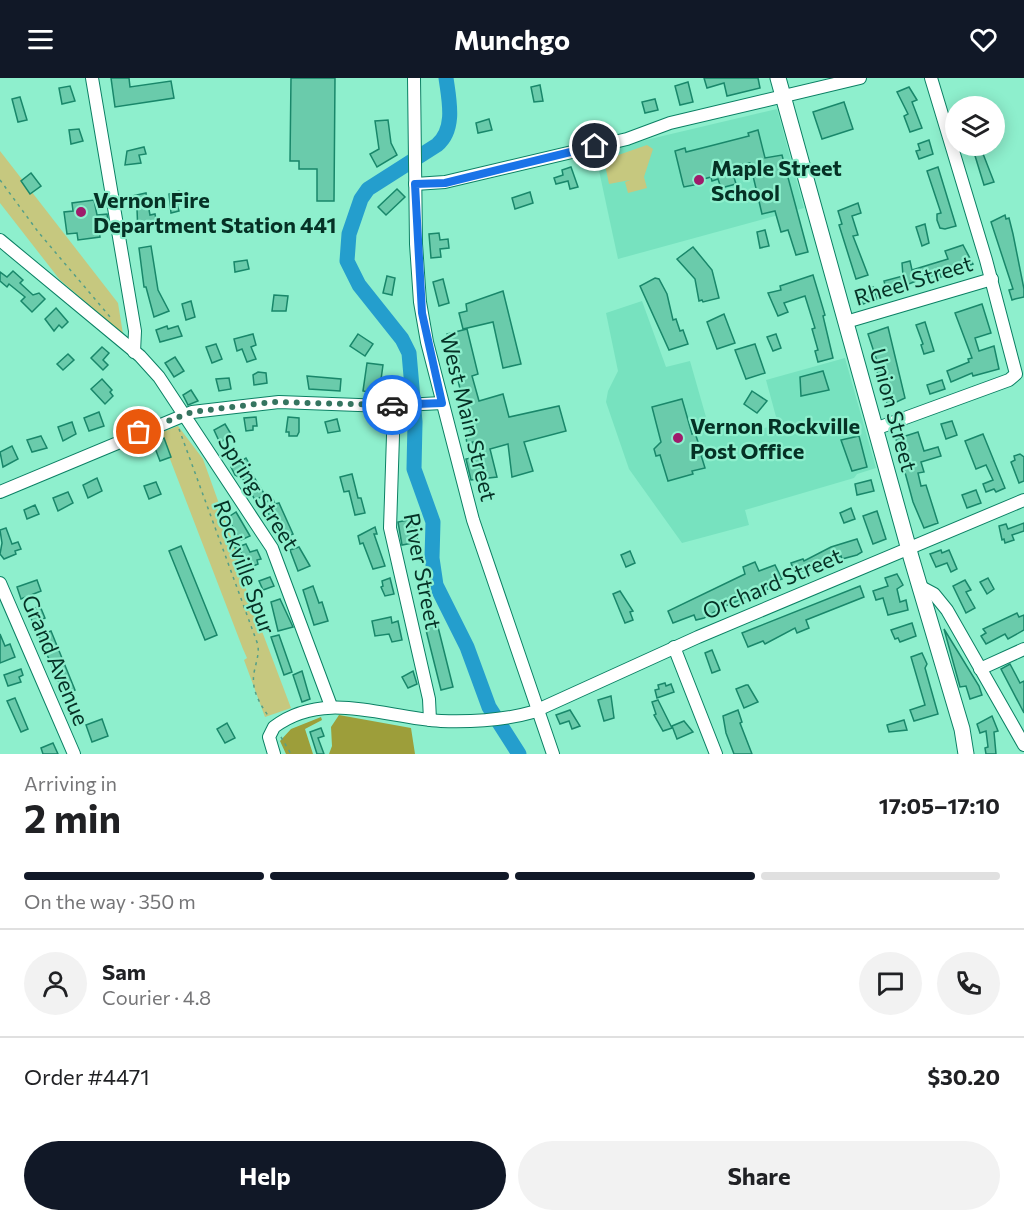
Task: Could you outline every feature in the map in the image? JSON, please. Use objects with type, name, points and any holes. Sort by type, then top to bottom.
[{"type":"main road","name":"Union Street","points":[[778,78],[908,549],[962,729],[966,754]]},
{"type":"street","points":[[92,78],[135,331],[134,352]]},
{"type":"street","name":"West Main Street","points":[[414,78],[415,184],[422,313],[442,403],[478,535],[553,754]]},
{"type":"street","points":[[415,184],[445,183],[627,139],[670,123],[860,78]]},
{"type":"street","points":[[875,429],[1016,376],[992,279],[931,78]]},
{"type":"street","name":"Spring Street","points":[[0,240],[154,370],[181,419],[276,556],[331,706]]},
{"type":"street","name":"Rheel Street","points":[[846,322],[992,279]]},
{"type":"street","points":[[0,492],[181,419],[279,402],[398,405],[442,403]]},
{"type":"street","name":"River Street","points":[[398,405],[390,528],[429,699],[430,720]]},
{"type":"street","name":"Orchard Street","points":[[539,710],[674,647],[1024,500]]},
{"type":"street","name":"Grand Avenue","points":[[0,583],[74,754]]},
{"type":"street","points":[[919,586],[937,597],[1024,745]]},
{"type":"street","points":[[928,617],[937,616],[952,622]]},
{"type":"street","points":[[674,647],[716,754]]},
{"type":"street","points":[[980,669],[1024,649]]},
{"type":"street","points":[[274,754],[269,735],[275,726],[331,706],[430,720],[511,717],[539,710]]},
{"type":"path","points":[[0,180],[39,233],[115,322]]},
{"type":"path","name":"Rockville Spur","points":[[181,419],[258,645],[259,655],[253,675],[255,688],[258,701],[270,719]]},
{"type":"path","points":[[278,732],[291,754]]},
{"type":"shaded area","name":"Maple Street School","points":[[777,109],[804,208],[618,259],[595,152]]},
{"type":"shaded area","points":[[647,145],[653,149],[644,177],[647,188],[628,193],[625,182],[630,180],[609,184],[604,160]]},
{"type":"shaded area","points":[[0,151],[118,303],[123,334],[60,280],[0,203]]},
{"type":"shaded area","points":[[642,301],[666,367],[690,361],[710,431],[740,423],[751,432],[778,424],[766,380],[845,358],[876,468],[857,474],[854,478],[745,510],[749,525],[682,543],[629,469],[606,402],[608,391],[618,371],[606,313]]},
{"type":"shaded area","points":[[178,426],[203,459],[246,579],[243,581],[291,708],[265,717],[244,660],[247,658],[160,433]]},
{"type":"shaded area","points":[[339,715],[411,728],[415,754],[329,754],[332,746],[331,727]]},
{"type":"shaded area","points":[[321,717],[322,720],[305,729],[313,754],[286,754],[280,741],[291,729]]},
{"type":"building","points":[[111,78],[129,78],[130,87],[171,81],[174,98],[115,107]]},
{"type":"building","points":[[291,78],[335,78],[334,201],[317,201],[317,169],[299,169],[299,161],[290,161]]},
{"type":"building","points":[[704,78],[758,78],[760,88],[727,96],[724,83],[707,88]]},
{"type":"building","points":[[688,82],[693,102],[680,105],[675,86]]},
{"type":"building","points":[[540,85],[543,101],[534,102],[531,87]]},
{"type":"building","points":[[70,86],[75,101],[62,104],[59,88]]},
{"type":"building","points":[[909,87],[917,100],[912,102],[922,128],[910,132],[904,116],[908,114],[897,92]]},
{"type":"building","points":[[20,97],[27,120],[18,122],[12,99]]},
{"type":"building","points":[[655,99],[658,110],[645,113],[642,102]]},
{"type":"building","points":[[844,102],[853,129],[822,139],[813,112]]},
{"type":"building","points":[[489,119],[492,130],[478,133],[476,123]]},
{"type":"building","points":[[388,120],[391,143],[397,155],[377,167],[370,154],[379,149],[375,121]]},
{"type":"building","points":[[79,129],[83,141],[71,144],[69,130]]},
{"type":"building","points":[[758,130],[765,158],[782,155],[808,252],[796,255],[788,230],[781,232],[775,211],[762,214],[750,163],[731,167],[736,184],[721,188],[718,179],[712,181],[711,177],[684,187],[675,151],[685,148],[686,152],[710,146],[749,136],[748,133]]},
{"type":"building","points":[[929,140],[933,154],[919,159],[916,151],[920,150],[918,144]]},
{"type":"building","points":[[144,147],[146,154],[139,155],[141,163],[125,165],[127,151]]},
{"type":"building","points":[[975,156],[984,156],[994,182],[984,185]]},
{"type":"building","points":[[571,167],[578,187],[570,189],[568,181],[556,184],[554,178],[563,175],[562,170]]},
{"type":"building","points":[[938,167],[956,226],[945,229],[940,228],[937,220],[937,214],[941,213],[927,171]]},
{"type":"building","points":[[31,173],[41,186],[30,194],[21,181]]},
{"type":"building","points":[[397,189],[405,197],[386,215],[378,207]]},
{"type":"building","points":[[179,191],[182,203],[177,204],[179,211],[171,213],[169,194]]},
{"type":"building","points":[[530,192],[533,203],[515,209],[512,198]]},
{"type":"building","points":[[146,193],[150,215],[155,214],[157,224],[148,227],[148,232],[138,234],[137,209],[134,209],[132,196]]},
{"type":"building","points":[[94,200],[97,215],[107,214],[108,219],[98,221],[100,237],[78,240],[77,233],[67,234],[64,212],[73,211],[72,203]]},
{"type":"building","points":[[858,203],[861,213],[852,216],[858,235],[853,236],[868,275],[856,279],[839,225],[842,224],[838,211]]},
{"type":"building","points":[[1005,215],[1006,219],[1009,218],[1024,289],[1024,297],[1012,300],[1009,290],[1013,289],[991,222]]},
{"type":"building","points":[[925,224],[929,243],[922,246],[916,227]]},
{"type":"building","points":[[765,230],[769,246],[760,248],[757,232]]},
{"type":"building","points":[[439,233],[440,240],[448,239],[449,248],[440,249],[441,257],[431,258],[429,234]]},
{"type":"building","points":[[963,245],[973,264],[967,266],[968,268],[941,277],[940,273],[887,293],[884,281],[903,276],[902,263],[910,261],[912,270],[948,259],[945,251]]},
{"type":"building","points":[[151,246],[158,290],[169,311],[154,317],[146,287],[144,287],[139,248]]},
{"type":"building","points":[[693,247],[712,270],[719,298],[699,301],[695,279],[677,259]]},
{"type":"building","points":[[247,260],[249,269],[235,272],[234,262]]},
{"type":"building","points":[[13,271],[23,280],[20,283],[33,295],[39,293],[45,299],[32,312],[21,301],[25,297],[9,284],[7,287],[0,281],[0,272],[7,277]]},
{"type":"building","points":[[813,275],[825,315],[823,316],[833,358],[818,362],[815,351],[818,350],[812,329],[815,328],[805,296],[784,303],[788,312],[778,316],[768,293],[781,290],[780,286]]},
{"type":"building","points":[[387,276],[395,278],[392,295],[383,293]]},
{"type":"building","points":[[655,278],[659,279],[667,294],[673,320],[676,319],[680,331],[683,330],[688,344],[669,350],[640,286]]},
{"type":"building","points":[[443,279],[449,303],[439,306],[433,282]]},
{"type":"building","points":[[873,287],[877,299],[863,304],[859,292]]},
{"type":"building","points":[[503,291],[521,364],[503,368],[493,322],[463,329],[459,313],[467,311],[466,304]]},
{"type":"building","points":[[274,295],[288,296],[286,311],[272,311]]},
{"type":"building","points":[[191,301],[195,317],[186,320],[182,304]]},
{"type":"building","points":[[982,304],[991,333],[975,338],[979,351],[994,346],[999,369],[973,376],[972,373],[951,382],[947,371],[969,362],[968,359],[972,358],[955,313]]},
{"type":"building","points":[[56,308],[68,322],[62,328],[59,325],[54,331],[45,319]]},
{"type":"building","points":[[724,314],[735,343],[717,349],[707,322]]},
{"type":"building","points":[[925,322],[934,351],[924,354],[916,325]]},
{"type":"building","points":[[167,326],[168,329],[178,326],[182,336],[160,342],[156,330]]},
{"type":"building","points":[[888,327],[905,398],[890,405],[883,392],[877,371],[880,370],[868,334]]},
{"type":"building","points":[[467,329],[478,374],[472,376],[479,401],[503,394],[509,417],[559,406],[566,431],[524,442],[533,471],[512,477],[508,444],[490,449],[497,477],[471,480],[466,459],[476,457],[473,442],[467,444],[466,437],[471,435],[447,334]]},
{"type":"building","points":[[253,334],[256,345],[251,347],[256,359],[247,362],[242,349],[237,351],[234,339]]},
{"type":"building","points":[[358,334],[373,344],[365,356],[350,346]]},
{"type":"building","points":[[776,334],[781,348],[773,351],[767,337]]},
{"type":"building","points":[[216,344],[222,359],[212,363],[206,347]]},
{"type":"building","points":[[755,344],[765,373],[746,379],[735,350]]},
{"type":"building","points":[[102,347],[109,353],[103,360],[108,365],[103,370],[91,358]]},
{"type":"building","points":[[68,354],[74,360],[63,370],[57,364]]},
{"type":"building","points":[[175,357],[184,371],[174,377],[165,363]]},
{"type":"building","points":[[367,363],[383,365],[379,394],[363,391]]},
{"type":"building","points":[[823,371],[829,390],[801,396],[800,377]]},
{"type":"building","points":[[258,372],[266,373],[267,383],[254,385],[253,375]]},
{"type":"building","points":[[307,376],[341,379],[340,391],[309,389]]},
{"type":"building","points":[[229,378],[231,389],[219,391],[216,379]]},
{"type":"building","points":[[102,379],[112,390],[110,392],[113,396],[105,404],[91,389]]},
{"type":"building","points":[[942,380],[945,389],[930,394],[927,385]]},
{"type":"building","points":[[191,390],[198,401],[188,405],[183,395]]},
{"type":"building","points":[[752,391],[767,401],[757,413],[744,404]]},
{"type":"building","name":"Vernon Rockville Post Office","points":[[682,399],[692,434],[695,433],[699,445],[703,444],[706,454],[701,455],[705,468],[668,481],[660,455],[656,456],[654,449],[661,442],[652,407]]},
{"type":"building","points":[[99,412],[104,426],[89,431],[84,418]]},
{"type":"building","points":[[256,417],[257,426],[253,426],[253,430],[246,431],[244,418]]},
{"type":"building","points":[[288,417],[299,418],[297,436],[289,436],[289,432],[286,432]]},
{"type":"building","points":[[337,419],[340,431],[328,433],[325,422]]},
{"type":"building","points":[[952,421],[957,435],[946,439],[941,424]]},
{"type":"building","points":[[72,422],[76,434],[63,441],[58,427]]},
{"type":"building","points":[[225,424],[231,434],[220,443],[214,430]]},
{"type":"building","points":[[918,432],[924,451],[938,447],[941,456],[921,462],[924,472],[918,473],[921,486],[926,485],[938,523],[924,528],[913,502],[896,439]]},
{"type":"building","points":[[983,434],[1005,488],[996,492],[994,489],[986,492],[983,484],[993,480],[986,465],[976,469],[965,441]]},
{"type":"building","points":[[41,436],[47,448],[32,452],[27,440]]},
{"type":"building","points":[[859,436],[867,467],[852,471],[841,440]]},
{"type":"building","points":[[164,438],[171,457],[160,461],[153,443]]},
{"type":"building","points":[[12,446],[18,459],[3,467],[0,452]]},
{"type":"building","points":[[1020,454],[1024,457],[1024,481],[1019,483],[1011,462],[1015,460],[1014,456]]},
{"type":"building","points":[[246,458],[250,465],[247,466],[265,495],[255,500],[244,480],[235,475],[231,467]]},
{"type":"building","points":[[352,474],[358,498],[361,498],[365,513],[355,515],[349,491],[344,492],[340,477]]},
{"type":"building","points":[[97,478],[102,491],[88,498],[83,485]]},
{"type":"building","points":[[871,480],[874,491],[857,495],[855,484]]},
{"type":"building","points":[[156,482],[161,494],[149,499],[144,486]]},
{"type":"building","points":[[976,490],[981,503],[967,508],[962,495]]},
{"type":"building","points":[[68,492],[73,503],[58,511],[53,498]]},
{"type":"building","points":[[273,499],[275,504],[279,503],[293,534],[282,538],[275,517],[271,519],[264,503]]},
{"type":"building","points":[[35,505],[39,514],[27,519],[24,510]]},
{"type":"building","points":[[851,508],[855,519],[844,523],[840,513]]},
{"type":"building","points":[[877,511],[886,539],[873,544],[863,516]]},
{"type":"building","points":[[236,512],[250,536],[241,540],[227,518]]},
{"type":"building","points":[[413,519],[418,542],[402,545],[398,522]]},
{"type":"building","points":[[1024,523],[1024,531],[1012,535],[1014,540],[1005,543],[1004,539],[1002,540],[999,526],[1006,524],[1008,529]]},
{"type":"building","points":[[375,527],[377,534],[374,534],[385,566],[373,569],[358,536]]},
{"type":"building","points":[[6,528],[12,544],[18,542],[21,549],[4,559],[0,554],[2,543],[0,530]]},
{"type":"building","points":[[857,539],[862,552],[857,555],[842,559],[841,556],[795,574],[791,563],[803,559],[804,561],[831,547]]},
{"type":"building","points":[[246,544],[250,552],[257,550],[261,559],[257,560],[258,564],[248,568],[241,553],[238,554],[235,548]]},
{"type":"building","points":[[181,546],[217,635],[205,640],[169,551]]},
{"type":"building","points":[[299,547],[310,566],[298,571],[290,550]]},
{"type":"building","points":[[941,550],[942,553],[949,550],[957,569],[951,572],[947,563],[936,567],[930,554]]},
{"type":"building","points":[[630,551],[635,563],[626,567],[621,555]]},
{"type":"building","points":[[755,562],[759,571],[775,565],[782,579],[766,585],[768,589],[725,606],[704,618],[696,620],[694,615],[673,623],[668,611],[745,574],[743,567]]},
{"type":"building","points":[[897,574],[903,585],[897,589],[900,602],[906,600],[908,610],[888,615],[883,598],[876,600],[873,591],[888,586],[885,578]]},
{"type":"building","points":[[270,577],[274,586],[263,590],[259,581]]},
{"type":"building","points":[[390,578],[394,594],[385,596],[381,587],[383,586],[382,581]]},
{"type":"building","points":[[988,578],[994,589],[987,594],[980,582]]},
{"type":"building","points":[[37,580],[41,591],[21,599],[17,587]]},
{"type":"building","points":[[965,580],[971,590],[966,592],[975,608],[966,613],[953,586]]},
{"type":"building","points":[[313,586],[319,603],[322,602],[328,621],[314,625],[303,590]]},
{"type":"building","points":[[860,586],[864,597],[806,620],[809,628],[797,633],[795,628],[765,644],[763,641],[748,647],[742,633]]},
{"type":"building","points":[[620,591],[633,611],[630,612],[633,620],[625,623],[613,594]]},
{"type":"building","points":[[280,599],[293,627],[278,631],[271,602]]},
{"type":"building","points":[[40,606],[45,618],[33,623],[28,611]]},
{"type":"building","points":[[1017,613],[1019,617],[1024,615],[1024,630],[1008,639],[1005,634],[986,644],[981,636],[986,633],[983,629]]},
{"type":"building","points":[[391,617],[392,623],[398,621],[402,640],[392,642],[389,634],[375,636],[372,621]]},
{"type":"building","points":[[437,623],[453,687],[441,690],[425,626]]},
{"type":"building","points":[[912,623],[916,636],[900,642],[898,638],[895,639],[891,630]]},
{"type":"building","points":[[944,629],[979,686],[982,695],[970,699],[966,686],[960,687]]},
{"type":"building","points":[[51,631],[75,690],[64,694],[39,636]]},
{"type":"building","points":[[0,634],[5,646],[10,644],[15,657],[0,663]]},
{"type":"building","points":[[279,635],[292,672],[284,675],[271,637]]},
{"type":"building","points":[[712,650],[720,670],[712,673],[705,653]]},
{"type":"building","points":[[922,653],[927,664],[925,668],[938,714],[914,721],[910,710],[925,705],[911,657]]},
{"type":"building","points":[[1010,664],[1020,683],[1024,681],[1024,713],[1001,669]]},
{"type":"building","points":[[21,669],[23,675],[19,677],[21,682],[8,686],[4,675]]},
{"type":"building","points":[[302,671],[310,699],[302,702],[293,675]]},
{"type":"building","points":[[413,671],[417,684],[408,688],[402,677]]},
{"type":"building","points":[[665,683],[666,686],[671,684],[674,692],[657,698],[655,690],[659,689],[658,685]]},
{"type":"building","points":[[746,685],[758,702],[744,708],[736,689]]},
{"type":"building","points":[[611,696],[614,718],[604,721],[598,700]]},
{"type":"building","points":[[15,698],[28,729],[21,732],[7,701]]},
{"type":"building","points":[[658,700],[672,728],[663,731],[654,715],[656,714],[652,702]]},
{"type":"building","points":[[570,710],[580,726],[572,729],[569,721],[560,724],[556,715]]},
{"type":"building","points":[[738,710],[742,722],[740,723],[752,754],[734,754],[726,733],[723,716]]},
{"type":"building","points":[[992,716],[998,731],[994,732],[996,754],[986,754],[985,748],[988,747],[986,731],[980,733],[977,724]]},
{"type":"building","points":[[102,719],[108,736],[92,742],[86,725]]},
{"type":"building","points":[[904,720],[907,730],[889,732],[887,725]]},
{"type":"building","points":[[684,721],[693,732],[677,739],[672,726]]},
{"type":"building","points":[[227,723],[235,738],[225,743],[217,729]]},
{"type":"building","points":[[321,728],[324,736],[318,738],[324,754],[317,754],[310,732]]},
{"type":"building","points":[[53,743],[58,754],[43,754],[41,748]]},
{"type":"waterway","points":[[446,78],[450,114],[447,131],[437,145],[368,189],[361,199],[349,234],[347,261],[359,285],[402,339],[409,353],[415,422],[414,469],[433,522],[432,558],[436,585],[467,647],[489,707],[519,754]]},
{"type":"way so far","points":[[139,432],[192,412],[272,402],[392,405]]},
{"type":"place","name":"Maple Street School","points":[[699,180]]},
{"type":"place","name":"Vernon Fire Department Station 441","points":[[81,212]]},
{"type":"place","name":"Vernon Rockville Post Office","points":[[678,438]]},
{"type":"route","points":[[392,405],[442,403],[422,313],[417,265],[415,184],[445,183],[595,146]]}]
